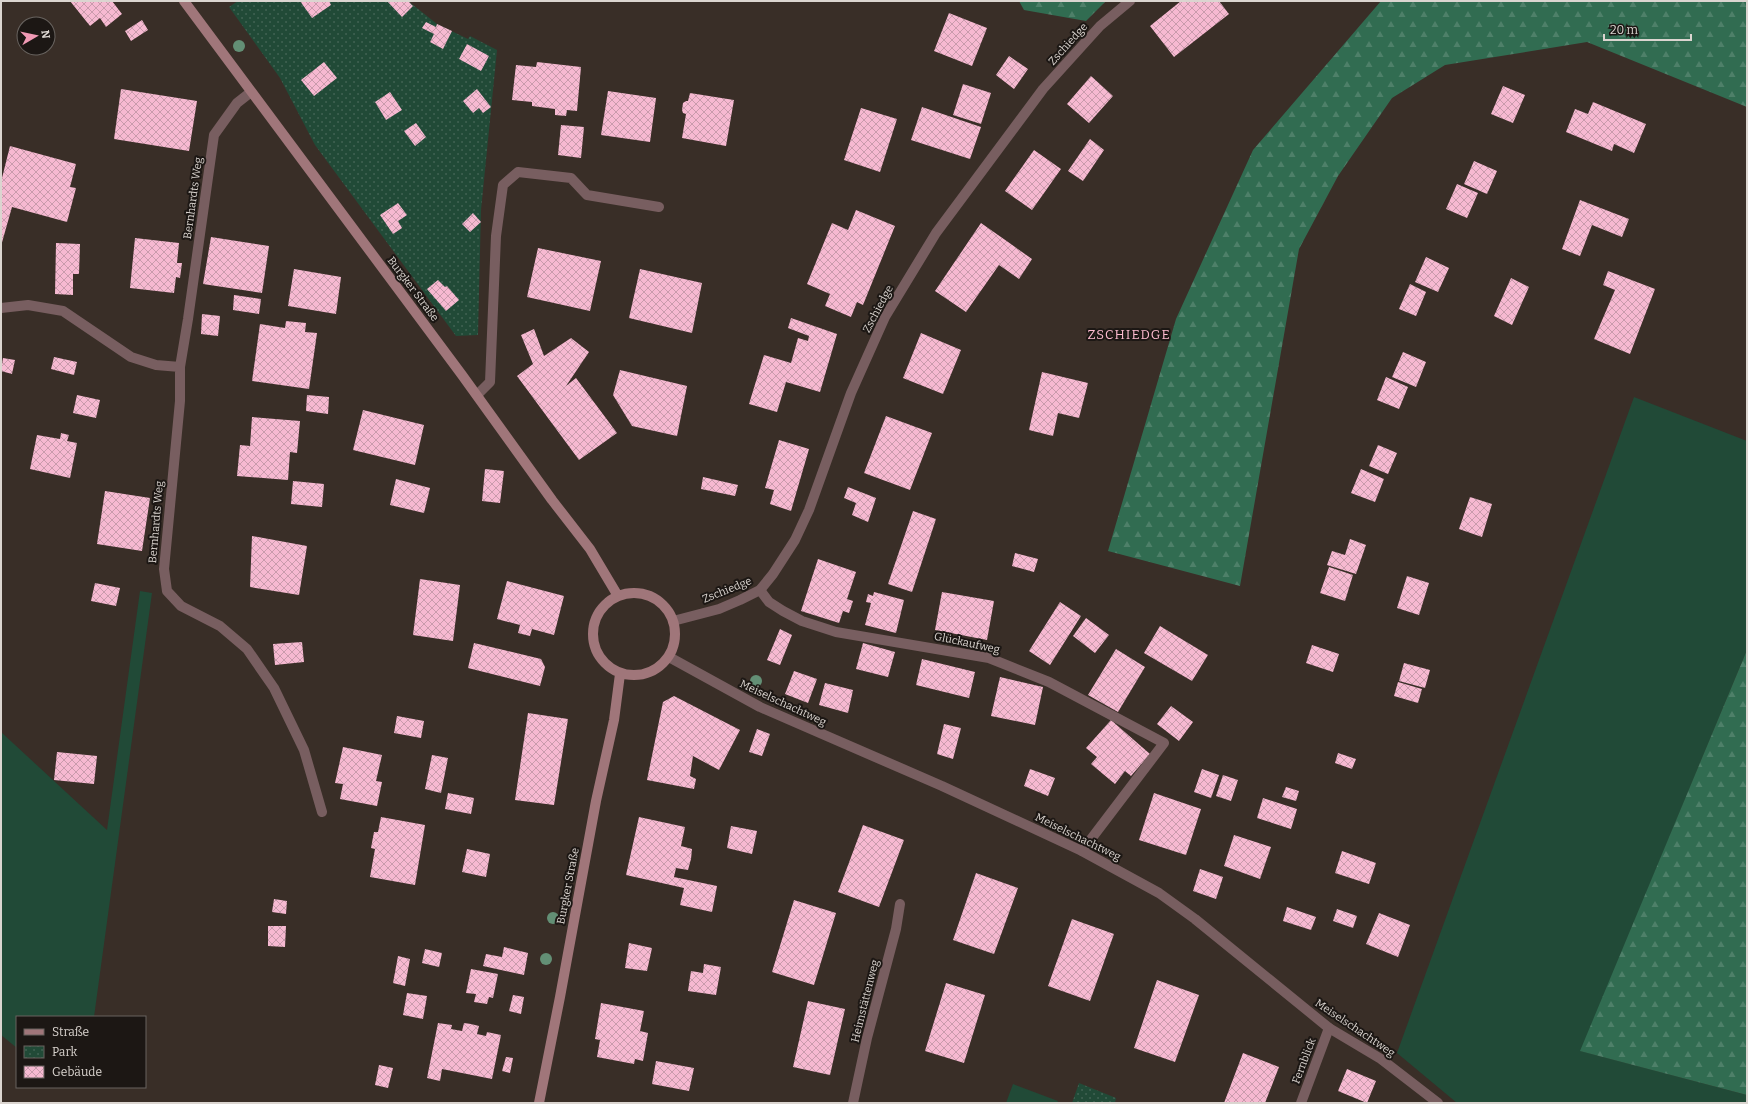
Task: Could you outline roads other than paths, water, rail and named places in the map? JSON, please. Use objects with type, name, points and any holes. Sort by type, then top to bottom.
[{"type":"main road","name":"Burgker Straße","points":[[184,1],[477,395],[552,500],[590,549],[618,596]]},
{"type":"main road","points":[[634,593],[651,596],[668,611],[673,621],[675,640],[668,657],[659,668],[646,674],[632,676],[620,674],[608,667],[598,656],[593,643],[593,628],[597,615],[606,604],[618,596],[634,593]]},
{"type":"main road","name":"Burgker Straße","points":[[539,1103],[596,801],[614,720],[620,674]]},
{"type":"street","name":"Zschiedge","points":[[673,621],[719,608],[760,590],[795,540],[809,510],[851,393],[885,317],[936,233],[1043,89],[1100,26],[1130,1]]},
{"type":"street","name":"Bernhardts Weg","points":[[251,92],[237,103],[214,135],[180,367],[180,401],[164,569],[167,591],[181,606],[220,626],[247,649],[274,688],[304,750],[322,812]]},
{"type":"street","points":[[477,395],[490,382],[496,236],[503,184],[518,172],[571,178],[587,195],[659,207]]},
{"type":"street","points":[[1,308],[28,304],[63,312],[131,357],[156,365],[180,367]]},
{"type":"street","name":"Glückaufweg","points":[[760,590],[768,602],[783,611],[802,621],[836,632],[989,658],[1049,682],[1164,743],[1082,851]]},
{"type":"street","name":"Meiselschachtweg","points":[[668,657],[760,707],[942,786],[1082,851],[1159,893],[1183,910],[1329,1028],[1381,1059],[1438,1103]]},
{"type":"street","name":"Heimstättenweg","points":[[853,1103],[867,1038],[896,929],[900,904]]},
{"type":"street","name":"Fernblick","points":[[1301,1103],[1329,1028]]},
{"type":"district","name":"ZSCHIEDGE","points":[[1129,334]]}]
